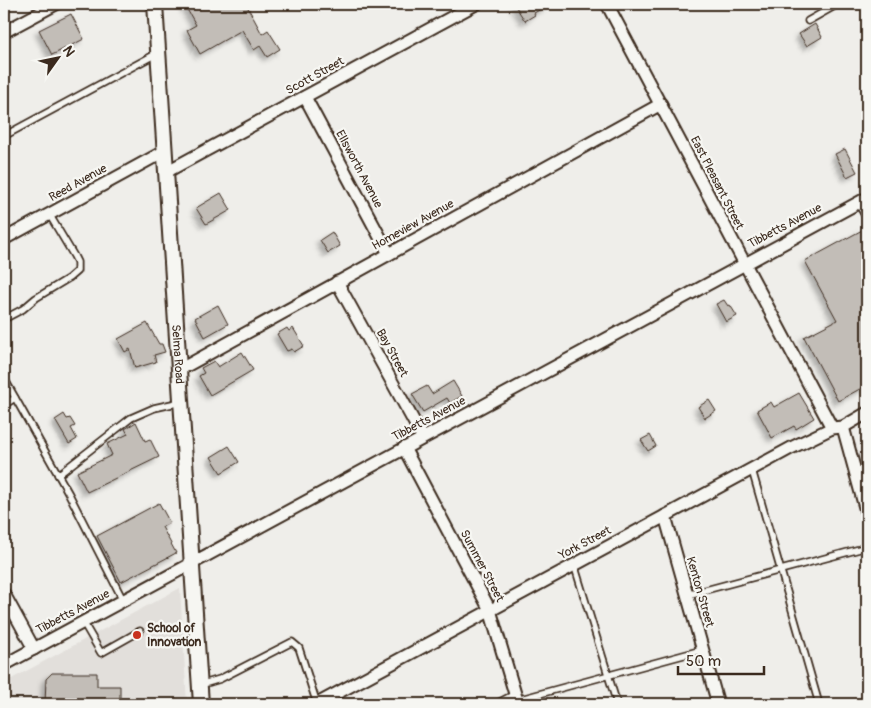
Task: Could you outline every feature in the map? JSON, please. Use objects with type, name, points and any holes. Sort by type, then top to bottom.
[{"type":"street","points":[[4,32],[56,4]]},
{"type":"street","name":"Selma Road","points":[[155,4],[201,704]]},
{"type":"street","name":"Scott Street","points":[[166,172],[476,4]]},
{"type":"street","name":"East Pleasant Street","points":[[607,4],[744,264],[837,427],[864,488],[867,515]]},
{"type":"street","name":"Ellsworth Avenue","points":[[305,97],[389,254]]},
{"type":"street","name":"Homeview Avenue","points":[[179,370],[661,104]]},
{"type":"street","name":"Reed Avenue","points":[[4,239],[165,151]]},
{"type":"street","name":"Tibbetts Avenue","points":[[4,665],[863,200]]},
{"type":"street","name":"Bay Street","points":[[337,282],[423,438]]},
{"type":"street","name":"York Street","points":[[317,704],[574,564],[752,470],[867,413]]},
{"type":"street","name":"Summer Street","points":[[404,448],[490,610],[517,699]]},
{"type":"street","name":"Kenton Street","points":[[665,516],[718,704]]},
{"type":"street","points":[[4,594],[34,648]]},
{"type":"lane","points":[[808,21],[838,4]]},
{"type":"lane","points":[[4,136],[158,53]]},
{"type":"lane","points":[[863,200],[867,219]]},
{"type":"lane","points":[[4,319],[22,309],[77,271],[77,262],[49,214]]},
{"type":"lane","points":[[4,378],[58,475],[123,600]]},
{"type":"lane","points":[[4,405],[15,398]]},
{"type":"lane","points":[[58,475],[131,418],[154,408],[181,402]]},
{"type":"lane","points":[[752,470],[819,704]]},
{"type":"lane","points":[[687,595],[867,547]]},
{"type":"lane","points":[[574,564],[617,704]]},
{"type":"lane","points":[[83,622],[101,653],[140,631]]},
{"type":"lane","points":[[200,685],[220,679],[292,642],[299,648],[317,704]]},
{"type":"lane","points":[[496,704],[702,650]]},
{"type":"shaded area","name":"School of Innovation","points":[[180,588],[187,704],[4,704],[4,683]]},
{"type":"building","points":[[184,4],[246,4],[262,34],[268,30],[280,49],[267,57],[260,46],[254,50],[242,30],[200,54],[187,30],[196,25]]},
{"type":"building","points":[[514,4],[550,4],[534,13],[535,15],[525,21]]},
{"type":"building","points":[[71,14],[84,39],[52,55],[39,30]]},
{"type":"building","points":[[815,24],[822,37],[807,46],[799,34]]},
{"type":"building","points":[[845,149],[857,172],[847,177],[835,154]]},
{"type":"building","points":[[221,193],[231,210],[206,224],[196,208]]},
{"type":"building","points":[[864,229],[867,235],[867,385],[838,401],[804,337],[837,320],[805,261]]},
{"type":"building","points":[[332,232],[340,246],[328,253],[320,240]]},
{"type":"building","points":[[724,300],[728,306],[730,305],[737,316],[726,322],[716,304]]},
{"type":"building","points":[[218,305],[228,324],[205,337],[195,318]]},
{"type":"building","points":[[147,323],[159,344],[162,344],[165,352],[154,355],[156,362],[135,368],[130,349],[125,352],[118,339]]},
{"type":"building","points":[[287,328],[289,331],[293,328],[304,346],[294,352],[292,349],[287,351],[277,334]]},
{"type":"building","points":[[242,352],[253,370],[210,395],[199,376],[204,373],[201,368],[214,361],[218,367]]},
{"type":"building","points":[[453,381],[462,396],[450,403],[447,398],[423,412],[412,394],[427,386],[432,394]]},
{"type":"building","points":[[799,393],[814,418],[796,429],[794,426],[772,438],[757,410],[771,402],[774,407]]},
{"type":"building","points":[[709,400],[716,411],[705,418],[698,407]]},
{"type":"building","points":[[64,414],[67,419],[70,418],[75,426],[71,428],[77,439],[69,444],[55,420]]},
{"type":"building","points":[[136,422],[145,441],[150,439],[159,457],[87,492],[77,472],[112,455],[107,444],[128,434],[125,429]]},
{"type":"building","points":[[650,435],[656,446],[648,451],[641,440]]},
{"type":"building","points":[[229,446],[239,462],[221,473],[211,457]]},
{"type":"building","points":[[159,503],[170,523],[162,527],[176,553],[121,582],[97,536]]},
{"type":"building","points":[[52,673],[97,673],[97,686],[120,686],[120,704],[45,704],[46,679]]},
{"type":"place","name":"School of Innovation","points":[[137,635]]}]
